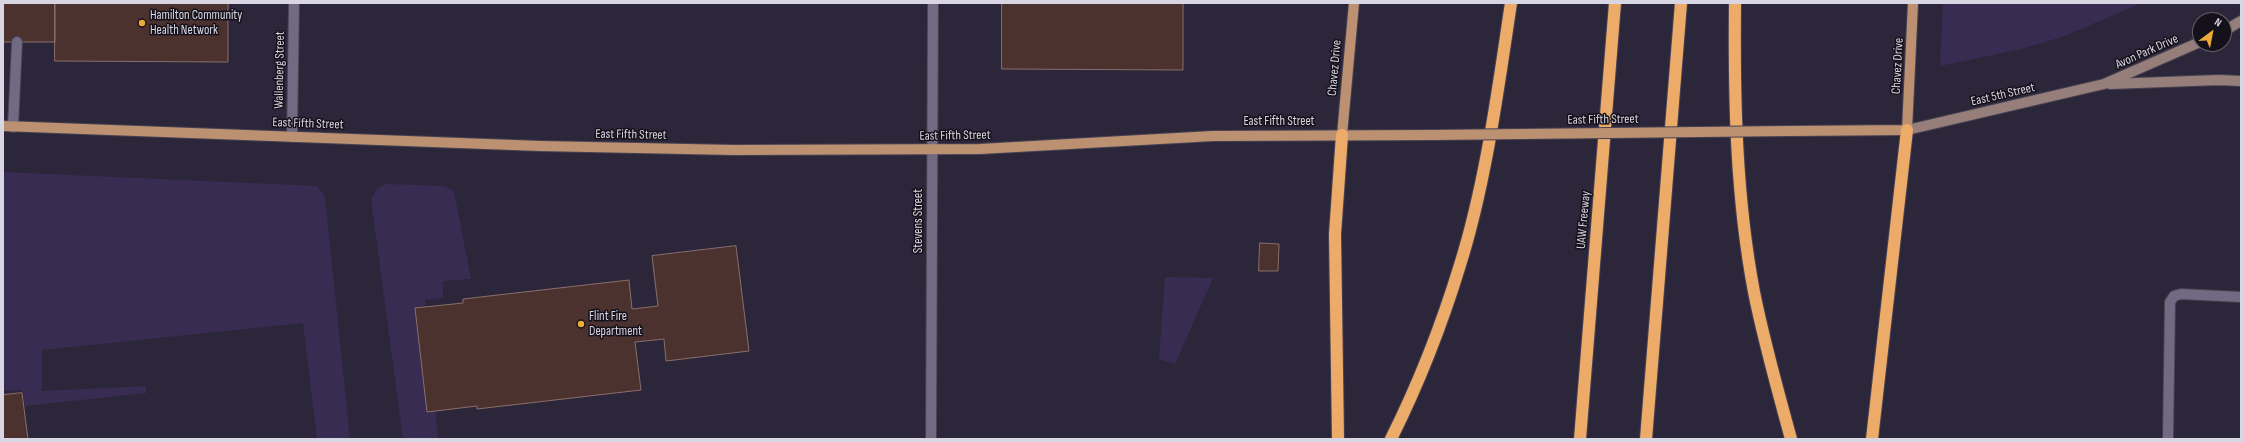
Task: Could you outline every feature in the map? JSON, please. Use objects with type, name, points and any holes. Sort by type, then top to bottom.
[{"type":"highway","points":[[1391,439],[1429,354],[1461,264],[1493,120],[1511,3]]},
{"type":"highway","name":"UAW Freeway","points":[[1580,439],[1615,3]]},
{"type":"highway","points":[[1646,439],[1681,3]]},
{"type":"highway","points":[[1735,3],[1736,147],[1744,220],[1756,299],[1771,366],[1792,439]]},
{"type":"highway","points":[[1872,439],[1876,388],[1908,130]]},
{"type":"highway","points":[[1338,439],[1335,234],[1342,135]]},
{"type":"main road","name":"Chavez Drive","points":[[1342,135],[1354,3]]},
{"type":"main road","name":"Chavez Drive","points":[[1908,130],[1914,3]]},
{"type":"main road","points":[[2232,26],[2241,21]]},
{"type":"main road","name":"Avon Park Drive","points":[[2104,84],[2192,46]]},
{"type":"main road","points":[[2104,84],[2219,80],[2241,81]]},
{"type":"main road","name":"East 5th Street","points":[[1908,130],[2104,84]]},
{"type":"main road","name":"East Fifth Street","points":[[8,126],[619,148],[932,150],[999,148],[1178,137],[1908,130]]},
{"type":"street","name":"Wallenberg Street","points":[[292,137],[294,3]]},
{"type":"street","name":"Stevens Street","points":[[931,439],[933,3]]},
{"type":"street","points":[[8,126],[17,42]]},
{"type":"street","points":[[2168,439],[2170,302],[2174,296],[2181,294],[2241,297]]},
{"type":"shaded area","points":[[1943,3],[2142,3],[2062,37],[2021,49],[1940,66]]},
{"type":"shaded area","points":[[3,172],[317,186],[325,197],[350,439],[317,439],[303,323],[42,350],[42,391],[146,386],[146,393],[25,406],[22,390],[3,391]]},
{"type":"shaded area","points":[[386,184],[445,186],[454,192],[471,279],[443,281],[443,298],[425,300],[438,439],[403,439],[371,199],[378,188]]},
{"type":"shaded area","points":[[1165,277],[1213,278],[1175,364],[1159,359]]},
{"type":"building","points":[[3,3],[55,3],[55,42],[3,42]]},
{"type":"building","name":"Hamilton Community Health Network","points":[[55,3],[228,3],[228,62],[55,61]]},
{"type":"building","points":[[1002,3],[1183,3],[1183,70],[1002,69]]},
{"type":"building","points":[[1260,243],[1279,244],[1278,271],[1259,271]]},
{"type":"building","name":"Flint Fire Department","points":[[736,246],[749,351],[666,361],[664,339],[635,342],[641,390],[477,409],[477,406],[427,412],[415,308],[463,303],[463,299],[629,280],[632,309],[658,306],[652,256]]},
{"type":"building","points":[[22,393],[28,439],[3,439],[3,395]]},
{"type":"place","name":"Hamilton Community Health Network","points":[[142,23]]},
{"type":"place","name":"Flint Fire Department","points":[[581,324]]}]
